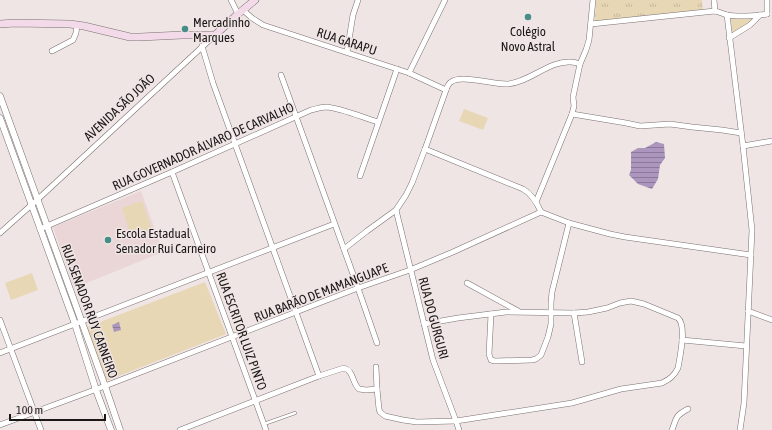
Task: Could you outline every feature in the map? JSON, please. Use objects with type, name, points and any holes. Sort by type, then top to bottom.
[{"type":"main road","name":"AVENIDA SÃO JOÃO","points":[[215,35],[255,0]]},
{"type":"main road","points":[[0,24],[77,25],[130,37],[182,34],[215,35]]},
{"type":"street","points":[[231,0],[241,12]]},
{"type":"street","points":[[347,52],[353,14],[358,0]]},
{"type":"street","points":[[409,73],[445,0]]},
{"type":"street","points":[[536,202],[572,114],[574,106],[573,97],[591,24],[593,0]]},
{"type":"street","points":[[714,0],[715,11]]},
{"type":"street","points":[[591,24],[715,11],[727,15],[769,16],[767,0]]},
{"type":"street","name":"RUA GARAPU","points":[[241,12],[264,25],[409,73],[446,90]]},
{"type":"street","points":[[727,15],[752,230],[744,403],[740,430]]},
{"type":"street","points":[[729,38],[750,25],[760,15]]},
{"type":"street","points":[[52,51],[73,40],[76,34],[77,25]]},
{"type":"street","name":"AVENIDA SÃO JOÃO","points":[[0,232],[37,200],[215,35]]},
{"type":"street","points":[[202,46],[213,83],[319,376]]},
{"type":"street","points":[[344,249],[367,230],[396,210],[412,183],[446,90],[450,83],[455,80],[473,80],[511,84],[526,79],[558,63],[571,62],[580,64]]},
{"type":"street","points":[[360,176],[396,69]]},
{"type":"street","points":[[281,74],[377,343]]},
{"type":"street","name":"RUA SENADOR RUY CARNEIRO","points":[[0,97],[47,226],[65,285],[105,386],[120,430]]},
{"type":"street","name":"RUA GOVERNADOR ÁLVARO DE CARVALHO","points":[[40,229],[311,110],[328,107],[378,122]]},
{"type":"street","points":[[572,114],[640,126],[670,124],[741,133]]},
{"type":"street","name":"RUA SENADOR RUY CARNEIRO","points":[[0,118],[2,128],[40,229],[65,285]]},
{"type":"street","points":[[2,128],[11,125]]},
{"type":"street","points":[[743,146],[772,141]]},
{"type":"street","points":[[425,149],[518,186],[528,192],[536,202],[541,212],[569,223],[596,231],[625,237],[751,255]]},
{"type":"street","name":"RUA ESCRITOR LUIZ PINTO","points":[[172,172],[265,427]]},
{"type":"street","name":"RUA DO GURGURI","points":[[396,210],[435,366],[459,430]]},
{"type":"street","name":"RUA BARÃO DE MAMANGUAPE","points":[[0,425],[96,390],[358,288],[410,270],[454,252],[541,212]]},
{"type":"street","points":[[491,314],[489,354],[491,360],[532,360],[541,355],[551,324],[552,292],[569,223]]},
{"type":"street","points":[[0,353],[334,224]]},
{"type":"street","points":[[467,283],[519,312]]},
{"type":"street","points":[[376,367],[380,412],[385,416],[418,422],[456,421],[572,403],[621,388],[662,383],[672,377],[678,368],[683,325],[678,318],[644,304],[631,301],[597,310],[574,313],[519,312],[491,314],[424,324]]},
{"type":"street","points":[[748,311],[772,320]]},
{"type":"street","points":[[574,313],[582,362]]},
{"type":"street","points":[[0,320],[41,430]]},
{"type":"street","name":"RUA SENADOR RUY CARNEIRO","points":[[79,323],[96,390],[111,430]]},
{"type":"street","points":[[682,340],[746,346]]},
{"type":"street","points":[[180,430],[319,376],[344,368],[350,371],[355,385],[359,389],[377,389]]},
{"type":"street","points":[[674,430],[678,415],[688,409]]},
{"type":"lane","points":[[265,427],[295,413]]},
{"type":"shaded area","points":[[656,142],[664,144],[665,158],[660,165],[658,179],[652,189],[638,184],[629,175],[631,170],[631,152],[638,148],[645,148]]},
{"type":"shaded area","name":"Escola Estadual Senador Rui Carneiro","points":[[141,191],[163,252],[74,288],[53,227]]},
{"type":"shaded area","points":[[119,322],[121,330],[114,332],[112,325]]},
{"type":"green space","points":[[596,0],[702,0],[703,11],[595,21]]},
{"type":"green space","points":[[733,18],[751,18],[753,21],[734,33],[732,31],[731,20]]},
{"type":"green space","points":[[464,109],[488,118],[483,130],[459,121]]},
{"type":"green space","points":[[142,201],[152,229],[131,236],[122,208]]},
{"type":"green space","points":[[32,273],[38,290],[11,300],[5,283]]},
{"type":"green space","points":[[205,282],[226,334],[106,381],[87,327]]},
{"type":"place","name":"Colégio Novo Astral","points":[[528,17]]},
{"type":"place","name":"Mercadinho Marques","points":[[185,29]]},
{"type":"place","name":"Escola Estadual Senador Rui Carneiro","points":[[108,240]]}]
